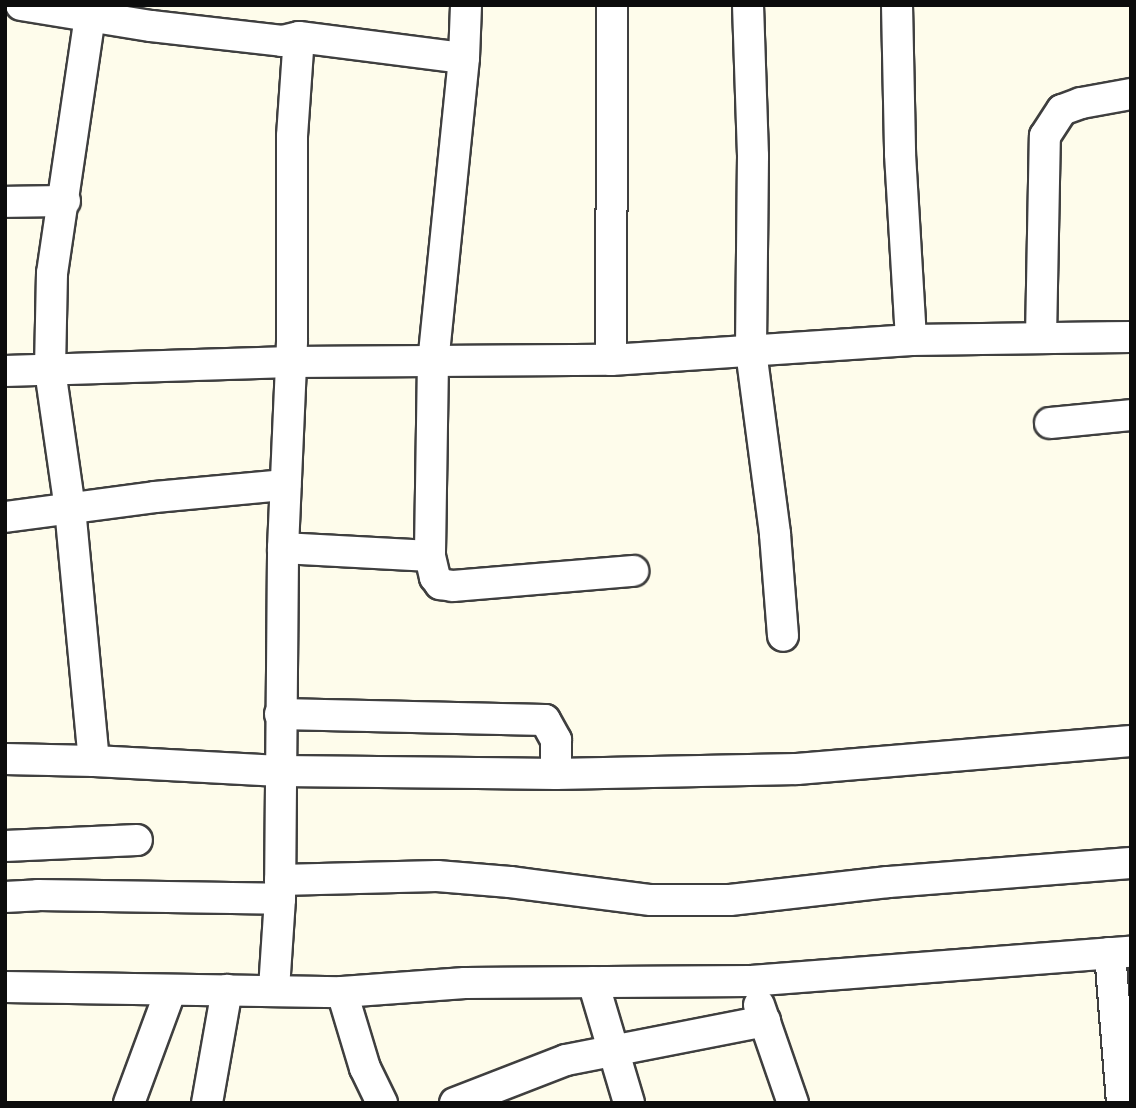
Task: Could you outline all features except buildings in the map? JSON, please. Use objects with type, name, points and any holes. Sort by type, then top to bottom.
[{"type":"street","points":[[21,5],[282,41],[299,37],[464,58]]},
{"type":"street","points":[[466,5],[464,58],[433,361],[430,556],[435,577],[440,584],[453,586],[633,571]]},
{"type":"street","points":[[611,360],[612,5]]},
{"type":"street","points":[[748,5],[753,156],[751,351],[775,534],[783,636]]},
{"type":"street","points":[[897,5],[900,154],[911,340]]},
{"type":"street","points":[[90,16],[65,201],[52,273],[50,370],[70,508],[94,761]]},
{"type":"street","points":[[274,989],[280,889],[280,714],[283,548],[291,362],[292,136],[299,37]]},
{"type":"street","points":[[1041,338],[1045,136],[1062,110],[1081,103],[1131,94]]},
{"type":"street","points":[[5,202],[65,201]]},
{"type":"street","points":[[5,371],[291,362],[611,360],[911,340],[1131,337]]},
{"type":"street","points":[[1050,423],[1131,415]]},
{"type":"street","points":[[5,517],[285,485]]},
{"type":"street","points":[[283,548],[430,556]]},
{"type":"street","points":[[280,714],[545,720],[555,740],[556,774]]},
{"type":"street","points":[[5,759],[280,771],[556,774],[797,769],[1131,741]]},
{"type":"street","points":[[5,846],[138,840]]},
{"type":"street","points":[[5,897],[280,889],[437,876],[510,882],[651,900],[730,900],[888,882],[1131,863]]},
{"type":"street","points":[[5,987],[170,992],[274,989],[342,992],[465,983],[750,981],[1120,953],[1122,1103]]},
{"type":"street","points":[[750,981],[793,1103]]},
{"type":"street","points":[[593,982],[629,1103]]},
{"type":"street","points":[[207,1103],[228,990]]},
{"type":"street","points":[[129,1103],[170,992]]},
{"type":"street","points":[[342,992],[365,1068],[382,1103]]},
{"type":"street","points":[[455,1103],[566,1060],[765,1021]]}]
